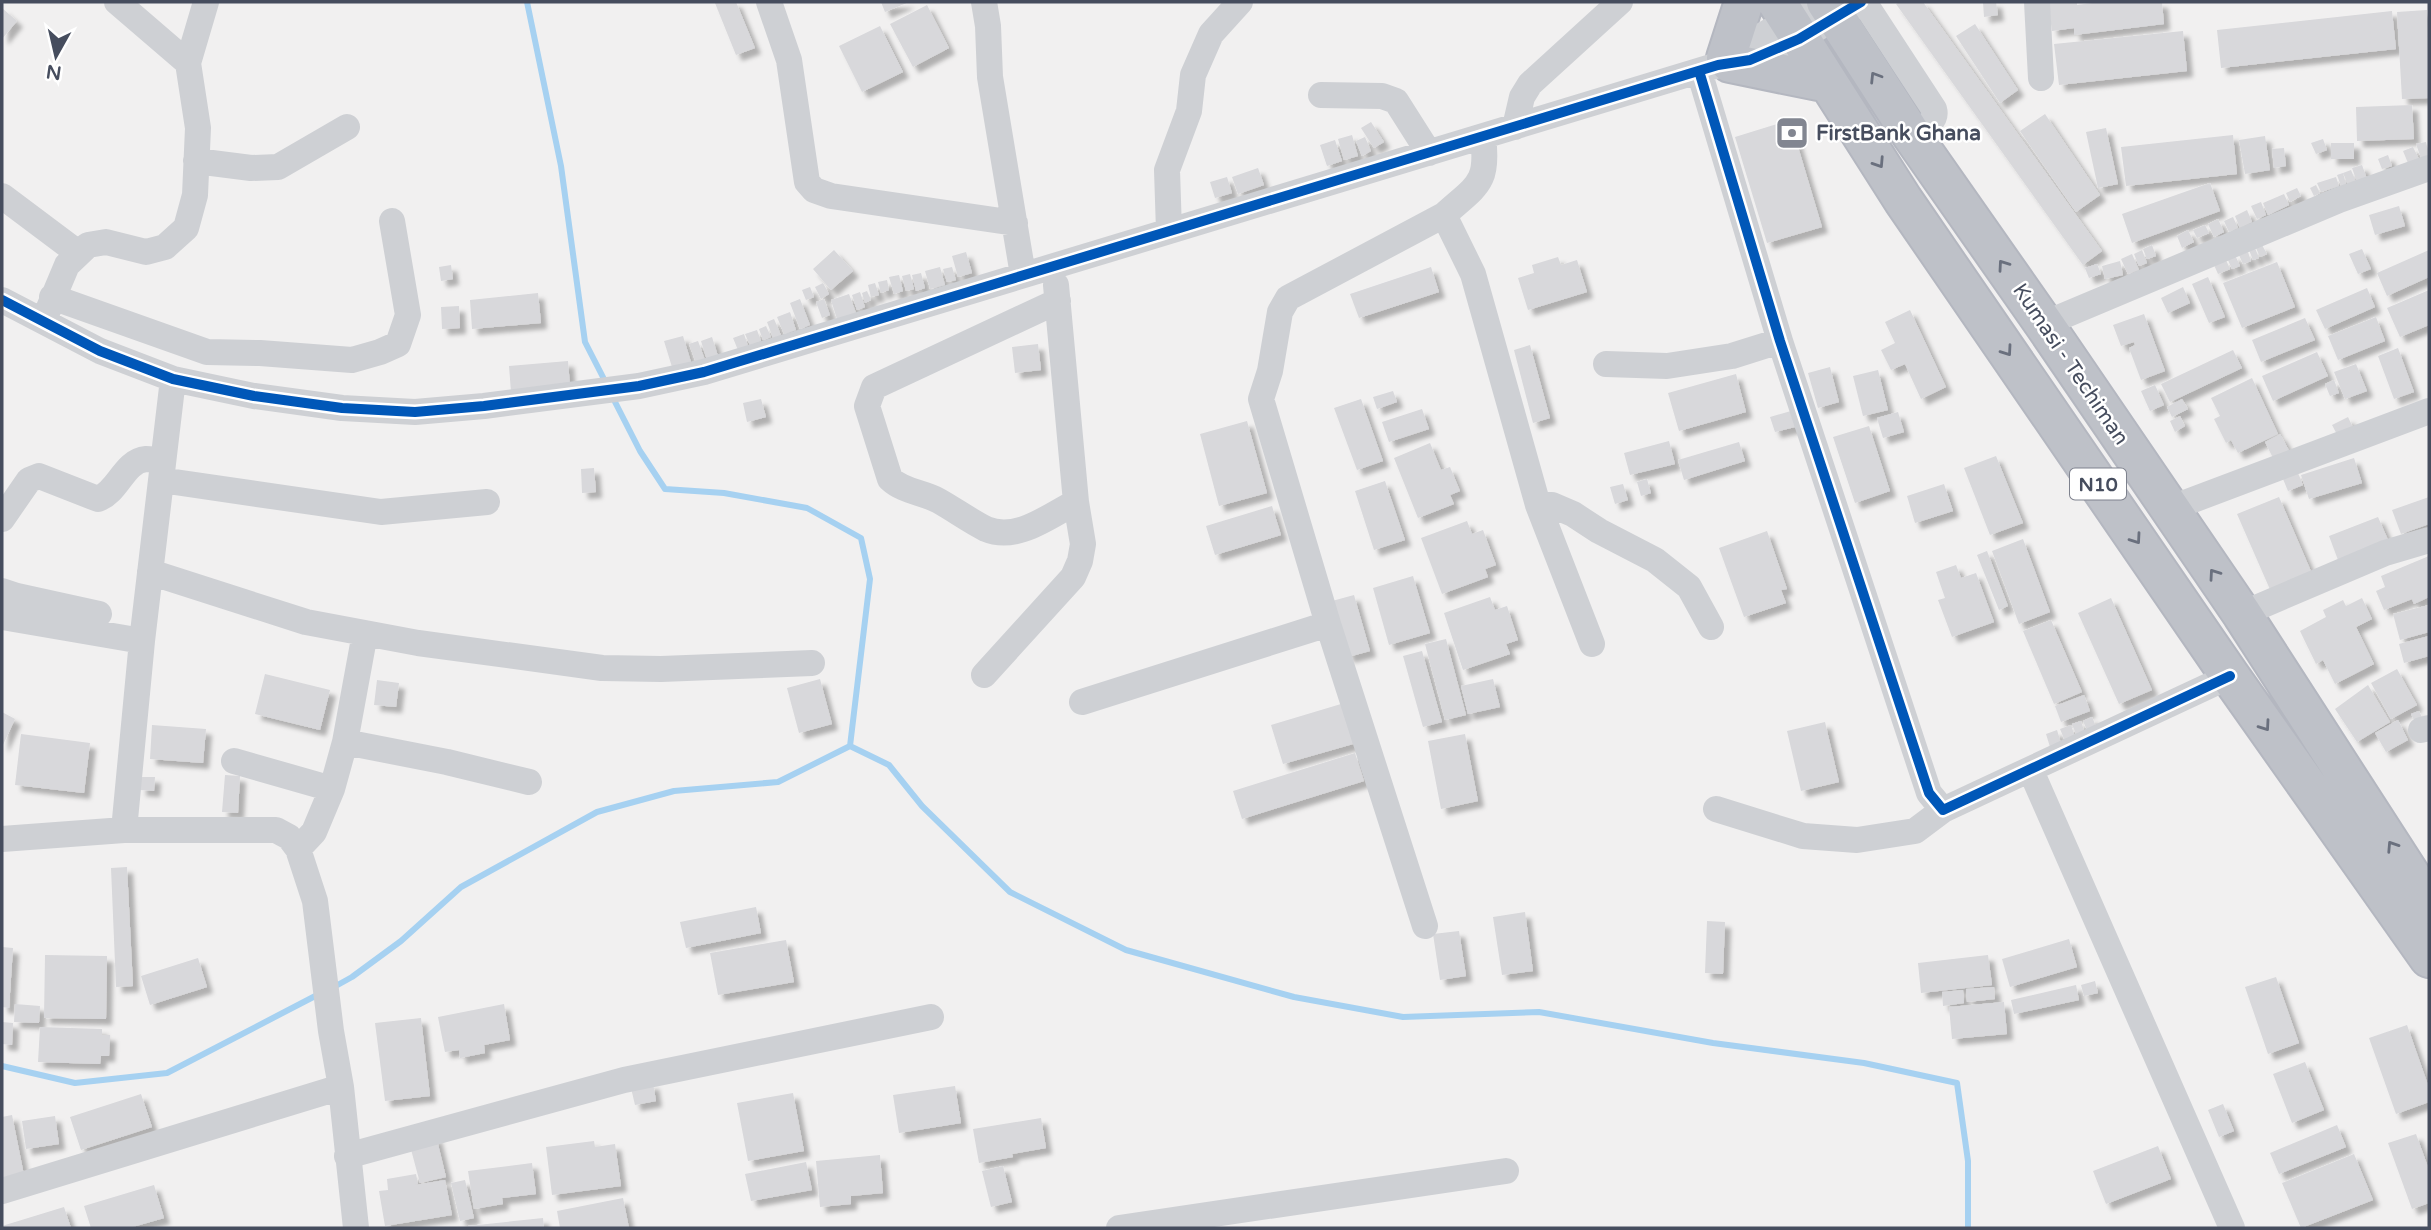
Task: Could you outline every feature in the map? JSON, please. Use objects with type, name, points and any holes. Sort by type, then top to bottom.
[{"type":"highway","points":[[1744,2],[1718,64],[1828,83]]},
{"type":"highway","name":"N10","points":[[1821,11],[1828,83],[1903,200],[2230,676],[2429,958]]},
{"type":"highway","name":"Kumasi - Techiman","points":[[1821,11],[2044,324],[2242,614],[2429,904]]},
{"type":"street","points":[[117,2],[188,63]]},
{"type":"street","points":[[44,323],[67,265],[88,245],[106,242],[146,252],[164,247],[186,228],[195,195],[198,128],[188,63],[206,2]]},
{"type":"street","points":[[769,2],[789,61],[807,182],[814,190],[831,197],[1015,223]]},
{"type":"street","points":[[984,2],[990,77],[1023,275]]},
{"type":"street","points":[[1169,231],[1167,170],[1189,111],[1193,75],[1212,34],[1240,2]]},
{"type":"street","points":[[1515,127],[1522,97],[1530,84],[1620,2]]},
{"type":"street","points":[[2038,2],[2041,78]]},
{"type":"street","points":[[2,300],[100,351],[173,379],[267,398],[342,408],[415,412],[639,386],[704,372],[1718,64],[1742,46],[1821,11]]},
{"type":"street","points":[[1718,64],[1780,341],[1929,793],[1942,810]]},
{"type":"street","points":[[1321,95],[1382,96],[1396,101],[1429,153]]},
{"type":"street","points":[[196,161],[251,168],[278,167],[347,127]]},
{"type":"street","points":[[1424,926],[1328,624],[1261,399],[1270,371],[1280,312],[1288,298],[1444,215],[1476,186],[1484,174],[1487,163],[1483,137]]},
{"type":"street","points":[[2044,324],[2339,200],[2429,168]]},
{"type":"street","points":[[2,196],[78,253]]},
{"type":"street","points":[[1444,215],[1473,274],[1538,505],[1592,644]]},
{"type":"street","points":[[52,298],[207,352],[352,360],[398,344],[408,315],[392,221]]},
{"type":"street","points":[[984,676],[1073,577],[1083,544],[1076,502],[1055,266]]},
{"type":"street","points":[[1058,301],[874,387],[867,406],[890,479],[899,486],[936,499],[985,528],[1000,533],[1016,533],[1076,502]]},
{"type":"street","points":[[1606,364],[1667,366],[1732,356],[1780,341]]},
{"type":"street","points":[[124,830],[142,641],[173,379]]},
{"type":"street","points":[[2169,509],[2429,411]]},
{"type":"street","points":[[2,519],[29,480],[39,476],[98,499],[108,495],[133,464],[144,459],[162,470],[382,512],[487,502]]},
{"type":"street","points":[[1538,505],[1552,505],[1573,514],[1599,531],[1655,560],[1689,587],[1711,627]]},
{"type":"street","points":[[2242,614],[2385,553],[2429,540]]},
{"type":"street","points":[[150,572],[306,622],[418,643],[602,668],[662,669],[812,663]]},
{"type":"street","points":[[2,591],[99,614]]},
{"type":"street","points":[[2,617],[142,641]]},
{"type":"street","points":[[1082,702],[1328,624]]},
{"type":"street","points":[[298,849],[314,832],[332,789],[345,742],[366,633]]},
{"type":"street","points":[[1716,809],[1803,836],[1857,840],[1915,831],[1942,810],[2031,771],[2230,676]]},
{"type":"street","points":[[345,742],[447,762],[529,782]]},
{"type":"street","points":[[234,761],[332,789]]},
{"type":"street","points":[[2031,771],[2232,1228]]},
{"type":"street","points":[[2,839],[124,830],[276,830],[289,837],[298,849],[315,901],[331,1031],[341,1087],[356,1228]]},
{"type":"street","points":[[347,1156],[624,1080],[931,1017]]},
{"type":"street","points":[[2,1191],[341,1087]]},
{"type":"street","points":[[1119,1228],[1506,1171]]},
{"type":"building","points":[[736,2],[755,48],[736,55],[715,3]]},
{"type":"building","points":[[881,2],[909,2],[885,12]]},
{"type":"building","points":[[1923,2],[2102,251],[2083,265],[1896,4]]},
{"type":"building","points":[[1983,2],[1996,2],[1998,15],[1984,17]]},
{"type":"building","points":[[2048,2],[2077,2],[2077,5],[2100,2],[2162,2],[2164,24],[2074,35],[2074,28],[2052,31]]},
{"type":"building","points":[[927,5],[949,48],[913,67],[890,24]]},
{"type":"building","points":[[2,8],[17,21],[2,39]]},
{"type":"building","points":[[2427,10],[2429,98],[2402,99],[2397,12]]},
{"type":"building","points":[[2392,11],[2396,49],[2221,68],[2217,30]]},
{"type":"building","points":[[1975,24],[2018,90],[2000,103],[1956,36]]},
{"type":"building","points":[[880,26],[903,72],[862,92],[839,46]]},
{"type":"building","points":[[2183,31],[2187,71],[2059,85],[2054,44]]},
{"type":"building","points":[[2412,105],[2414,139],[2357,141],[2356,107]]},
{"type":"building","points":[[2045,114],[2100,195],[2076,212],[2020,131]]},
{"type":"building","points":[[1790,120],[1822,227],[1767,243],[1735,137]]},
{"type":"building","points":[[1371,122],[1384,142],[1374,148],[1361,128]]},
{"type":"building","points":[[2106,128],[2118,184],[2098,188],[2086,132]]},
{"type":"building","points":[[1352,135],[1358,156],[1344,160],[1338,139]]},
{"type":"building","points":[[2233,135],[2237,174],[2126,186],[2121,147]]},
{"type":"building","points":[[2265,136],[2270,170],[2245,174],[2239,140]]},
{"type":"building","points":[[1365,137],[1371,151],[1362,156],[1356,141]]},
{"type":"building","points":[[2323,139],[2327,150],[2316,154],[2311,143]]},
{"type":"building","points":[[1335,140],[1342,161],[1327,166],[1320,145]]},
{"type":"building","points":[[2426,142],[2429,155],[2421,158],[2416,144]]},
{"type":"building","points":[[2331,143],[2354,143],[2354,159],[2331,159]]},
{"type":"building","points":[[2413,147],[2419,159],[2408,163],[2403,151]]},
{"type":"building","points":[[2284,148],[2286,166],[2274,168],[2272,149]]},
{"type":"building","points":[[2388,155],[2392,166],[2382,169],[2378,159]]},
{"type":"building","points":[[2362,165],[2367,179],[2357,182],[2352,168]]},
{"type":"building","points":[[1258,168],[1264,185],[1238,194],[1232,177]]},
{"type":"building","points":[[2351,170],[2356,182],[2348,185],[2343,173]]},
{"type":"building","points":[[2343,173],[2346,184],[2341,186],[2337,175]]},
{"type":"building","points":[[1227,177],[1232,193],[1215,198],[1210,182]]},
{"type":"building","points":[[2336,177],[2339,186],[2321,192],[2317,183]]},
{"type":"building","points":[[2210,183],[2220,211],[2132,243],[2122,214]]},
{"type":"building","points":[[2316,185],[2320,193],[2314,196],[2310,188]]},
{"type":"building","points":[[2297,188],[2301,196],[2290,202],[2286,193]]},
{"type":"building","points":[[2284,194],[2289,205],[2268,215],[2263,203]]},
{"type":"building","points":[[2261,202],[2266,215],[2257,219],[2251,206]]},
{"type":"building","points":[[2399,206],[2405,226],[2375,235],[2369,215]]},
{"type":"building","points":[[2247,210],[2252,222],[2240,228],[2235,216]]},
{"type":"building","points":[[2233,217],[2238,228],[2229,232],[2224,221]]},
{"type":"building","points":[[2218,219],[2224,232],[2214,237],[2208,224]]},
{"type":"building","points":[[2205,225],[2209,233],[2197,238],[2193,230]]},
{"type":"building","points":[[2188,230],[2194,242],[2182,248],[2177,236]]},
{"type":"building","points":[[2152,245],[2156,256],[2147,259],[2143,249]]},
{"type":"building","points":[[2262,245],[2267,254],[2260,257],[2256,248]]},
{"type":"building","points":[[2255,248],[2259,258],[2253,260],[2249,250]]},
{"type":"building","points":[[2362,249],[2371,269],[2358,274],[2349,254]]},
{"type":"building","points":[[834,250],[853,271],[831,290],[813,269]]},
{"type":"building","points":[[2142,250],[2147,263],[2139,266],[2134,254]]},
{"type":"building","points":[[2429,250],[2429,277],[2387,296],[2377,273]]},
{"type":"building","points":[[966,252],[972,273],[958,277],[952,256]]},
{"type":"building","points":[[2248,252],[2251,261],[2243,264],[2239,255]]},
{"type":"building","points":[[2132,254],[2139,270],[2128,274],[2121,259]]},
{"type":"building","points":[[2235,255],[2240,266],[2232,269],[2227,258]]},
{"type":"building","points":[[1558,257],[1561,265],[1577,260],[1587,292],[1528,310],[1518,278],[1534,273],[1532,265]]},
{"type":"building","points":[[2226,260],[2230,269],[2218,274],[2214,265]]},
{"type":"building","points":[[2120,261],[2123,275],[2105,279],[2102,266]]},
{"type":"building","points":[[2277,262],[2295,307],[2242,328],[2223,283]]},
{"type":"building","points":[[2097,264],[2101,274],[2089,278],[2085,268]]},
{"type":"building","points":[[451,265],[453,279],[441,281],[439,267]]},
{"type":"building","points":[[940,267],[945,285],[930,289],[925,271]]},
{"type":"building","points":[[952,267],[956,280],[947,282],[943,269]]},
{"type":"building","points":[[1431,267],[1439,292],[1359,318],[1350,294]]},
{"type":"building","points":[[921,273],[925,288],[916,291],[912,275]]},
{"type":"building","points":[[910,274],[914,289],[906,291],[902,276]]},
{"type":"building","points":[[899,275],[903,291],[894,294],[889,277]]},
{"type":"building","points":[[2208,277],[2225,317],[2209,323],[2192,284]]},
{"type":"building","points":[[887,280],[889,290],[881,293],[878,282]]},
{"type":"building","points":[[823,283],[829,294],[821,299],[815,287]]},
{"type":"building","points":[[875,283],[879,295],[871,297],[868,285]]},
{"type":"building","points":[[810,287],[814,297],[806,300],[802,290]]},
{"type":"building","points":[[2183,287],[2190,303],[2168,313],[2161,298]]},
{"type":"building","points":[[2367,288],[2375,307],[2325,329],[2316,310]]},
{"type":"building","points":[[2429,290],[2429,325],[2400,337],[2387,308]]},
{"type":"building","points":[[867,291],[871,300],[865,303],[862,293]]},
{"type":"building","points":[[860,292],[865,307],[857,310],[852,295]]},
{"type":"building","points":[[538,293],[541,323],[472,329],[470,300]]},
{"type":"building","points":[[849,294],[856,313],[837,319],[831,300]]},
{"type":"building","points":[[800,299],[810,325],[800,329],[790,303]]},
{"type":"building","points":[[824,299],[830,315],[822,318],[816,302]]},
{"type":"building","points":[[459,306],[460,328],[442,329],[441,307]]},
{"type":"building","points":[[1910,310],[1946,387],[1921,399],[1905,364],[1891,370],[1881,350],[1895,343],[1885,322]]},
{"type":"building","points":[[790,312],[796,330],[784,334],[777,317]]},
{"type":"building","points":[[2144,314],[2165,371],[2141,380],[2129,348],[2135,345],[2134,342],[2121,346],[2113,325]]},
{"type":"building","points":[[2376,317],[2385,341],[2338,360],[2328,336]]},
{"type":"building","points":[[2305,318],[2315,340],[2261,362],[2252,340]]},
{"type":"building","points":[[774,319],[781,335],[773,338],[767,322]]},
{"type":"building","points":[[766,326],[771,337],[763,340],[759,329]]},
{"type":"building","points":[[757,330],[761,341],[750,345],[745,334]]},
{"type":"building","points":[[744,334],[748,346],[738,350],[733,338]]},
{"type":"building","points":[[683,336],[691,362],[672,367],[664,341]]},
{"type":"building","points":[[712,337],[718,356],[707,360],[701,341]]},
{"type":"building","points":[[698,341],[705,360],[696,363],[689,344]]},
{"type":"building","points":[[1038,344],[1041,370],[1015,373],[1012,347]]},
{"type":"building","points":[[1530,345],[1550,418],[1533,423],[1514,350]]},
{"type":"building","points":[[2398,348],[2414,392],[2394,399],[2378,356]]},
{"type":"building","points":[[2233,350],[2242,368],[2170,402],[2161,384]]},
{"type":"building","points":[[2317,352],[2328,376],[2273,401],[2262,376]]},
{"type":"building","points":[[568,361],[570,386],[511,392],[509,366]]},
{"type":"building","points":[[2356,364],[2367,391],[2345,399],[2334,372]]},
{"type":"building","points":[[1830,367],[1839,402],[1818,408],[1808,373]]},
{"type":"building","points":[[1878,370],[1888,410],[1863,416],[1853,376]]},
{"type":"building","points":[[1736,374],[1746,412],[1679,431],[1668,393]]},
{"type":"building","points":[[2252,378],[2278,434],[2238,453],[2231,440],[2226,443],[2214,419],[2220,416],[2211,398]]},
{"type":"building","points":[[2334,380],[2339,393],[2330,396],[2325,384]]},
{"type":"building","points":[[2155,385],[2164,405],[2150,411],[2141,391]]},
{"type":"building","points":[[1393,391],[1397,402],[1377,409],[1373,397]]},
{"type":"building","points":[[761,399],[766,417],[747,422],[743,403]]},
{"type":"building","points":[[1361,399],[1383,461],[1357,470],[1334,408]]},
{"type":"building","points":[[2182,399],[2188,409],[2172,417],[2167,407]]},
{"type":"building","points":[[1422,409],[1429,429],[1389,442],[1382,422]]},
{"type":"building","points":[[1791,411],[1795,427],[1775,432],[1770,417]]},
{"type":"building","points":[[1898,412],[1904,432],[1883,438],[1877,418]]},
{"type":"building","points":[[2180,416],[2185,426],[2175,432],[2170,421]]},
{"type":"building","points":[[2348,417],[2355,432],[2340,440],[2332,425]]},
{"type":"building","points":[[1247,421],[1267,493],[1219,506],[1200,434]]},
{"type":"building","points":[[1869,426],[1890,491],[1855,503],[1833,437]]},
{"type":"building","points":[[2280,434],[2292,456],[2276,464],[2265,442]]},
{"type":"building","points":[[1669,441],[1675,464],[1630,475],[1624,453]]},
{"type":"building","points":[[1739,442],[1745,461],[1684,480],[1678,460]]},
{"type":"building","points":[[1430,443],[1441,470],[1450,467],[1460,491],[1450,495],[1454,504],[1418,518],[1394,458]]},
{"type":"building","points":[[1996,456],[2023,523],[1990,535],[1964,468]]},
{"type":"building","points":[[2354,458],[2362,483],[2309,499],[2301,475]]},
{"type":"building","points":[[594,468],[596,492],[582,493],[581,469]]},
{"type":"building","points":[[2298,473],[2303,485],[2288,491],[2283,479]]},
{"type":"building","points":[[1647,479],[1651,493],[1641,496],[1637,482]]},
{"type":"building","points":[[1385,481],[1405,540],[1374,550],[1355,491]]},
{"type":"building","points":[[1623,484],[1628,500],[1615,504],[1610,487]]},
{"type":"building","points":[[1944,484],[1953,511],[1915,523],[1907,496]]},
{"type":"building","points":[[2279,497],[2313,576],[2272,594],[2237,514]]},
{"type":"building","points":[[2429,497],[2429,524],[2401,534],[2392,510]]},
{"type":"building","points":[[1272,506],[1281,535],[1215,555],[1206,526]]},
{"type":"building","points":[[2378,517],[2388,540],[2338,560],[2329,536]]},
{"type":"building","points":[[1467,521],[1472,534],[1483,530],[1496,565],[1485,569],[1488,577],[1442,594],[1421,538]]},
{"type":"building","points":[[1767,531],[1787,589],[1781,590],[1786,603],[1744,617],[1719,548]]},
{"type":"building","points":[[2023,539],[2050,612],[2019,624],[1992,551]]},
{"type":"building","points":[[1987,551],[2008,606],[1999,610],[1977,555]]},
{"type":"building","points":[[2429,556],[2429,597],[2414,604],[2412,599],[2384,610],[2376,591],[2385,587],[2381,576]]},
{"type":"building","points":[[1956,565],[1961,578],[1976,573],[1994,622],[1952,637],[1938,600],[1945,598],[1936,572]]},
{"type":"building","points":[[1413,576],[1430,633],[1389,645],[1373,588]]},
{"type":"building","points":[[1354,595],[1370,651],[1348,657],[1332,601]]},
{"type":"building","points":[[1490,597],[1495,610],[1507,606],[1518,640],[1506,644],[1510,654],[1463,670],[1444,613]]},
{"type":"building","points":[[2111,598],[2152,690],[2119,704],[2078,613]]},
{"type":"building","points":[[2362,598],[2372,619],[2356,627],[2374,664],[2335,684],[2323,660],[2316,664],[2300,631],[2326,617],[2323,610],[2343,600],[2346,606]]},
{"type":"building","points":[[2429,605],[2429,632],[2400,640],[2393,614]]},
{"type":"building","points":[[2051,620],[2082,692],[2054,704],[2023,631]]},
{"type":"building","points":[[2429,636],[2429,656],[2404,663],[2399,644]]},
{"type":"building","points":[[1446,639],[1466,715],[1445,720],[1425,644]]},
{"type":"building","points":[[1422,651],[1442,722],[1423,727],[1403,656]]},
{"type":"building","points":[[2397,669],[2417,705],[2391,719],[2371,683]]},
{"type":"building","points":[[265,674],[330,690],[320,730],[255,714]]},
{"type":"building","points":[[820,679],[832,724],[799,733],[787,688]]},
{"type":"building","points":[[1493,679],[1500,707],[1468,714],[1461,686]]},
{"type":"building","points":[[377,680],[399,683],[396,707],[374,705]]},
{"type":"building","points":[[2368,685],[2390,722],[2357,742],[2335,709]]},
{"type":"building","points":[[2084,695],[2090,711],[2061,722],[2055,706]]},
{"type":"building","points":[[1341,704],[1353,744],[1283,764],[1271,725]]},
{"type":"building","points":[[2419,711],[2422,717],[2414,720],[2411,714]]},
{"type":"building","points":[[2,712],[15,719],[2,747]]},
{"type":"building","points":[[2092,717],[2097,729],[2088,732],[2083,721]]},
{"type":"building","points":[[2398,720],[2408,740],[2386,752],[2375,733]]},
{"type":"building","points":[[2081,721],[2085,734],[2077,737],[2072,724]]},
{"type":"building","points":[[1825,722],[1839,782],[1801,791],[1787,731]]},
{"type":"building","points":[[152,725],[206,729],[203,763],[150,759]]},
{"type":"building","points":[[2071,725],[2075,737],[2065,741],[2060,729]]},
{"type":"building","points":[[2057,730],[2061,743],[2050,747],[2046,734]]},
{"type":"building","points":[[21,734],[90,743],[84,793],[15,785]]},
{"type":"building","points":[[1465,734],[1478,801],[1441,809],[1428,741]]},
{"type":"building","points":[[1355,753],[1364,781],[1242,819],[1233,791]]},
{"type":"building","points":[[225,775],[240,776],[238,813],[222,812]]},
{"type":"building","points":[[141,777],[155,777],[154,791],[140,790]]},
{"type":"building","points":[[127,867],[133,986],[116,987],[111,868]]},
{"type":"building","points":[[756,907],[761,933],[686,948],[680,922]]},
{"type":"building","points":[[1525,912],[1533,971],[1502,975],[1493,917]]},
{"type":"building","points":[[1707,921],[1725,922],[1723,974],[1705,973]]},
{"type":"building","points":[[1459,931],[1466,976],[1440,980],[1433,934]]},
{"type":"building","points":[[2069,939],[2077,967],[2010,987],[2002,959]]},
{"type":"building","points":[[786,940],[794,982],[718,995],[710,953]]},
{"type":"building","points":[[2,947],[13,948],[9,1008],[2,1007]]},
{"type":"building","points":[[45,955],[107,956],[106,1019],[44,1018]]},
{"type":"building","points":[[1988,955],[1992,985],[1921,993],[1918,963]]},
{"type":"building","points":[[198,958],[207,987],[150,1005],[141,976]]},
{"type":"building","points":[[2276,977],[2299,1043],[2268,1054],[2245,987]]},
{"type":"building","points":[[2095,981],[2098,993],[2084,996],[2081,985]]},
{"type":"building","points":[[2076,985],[2079,1000],[2014,1014],[2011,1000]]},
{"type":"building","points":[[1994,987],[1995,999],[1967,1002],[1966,989]]},
{"type":"building","points":[[1963,990],[1964,1003],[1943,1006],[1942,992]]},
{"type":"building","points":[[2004,1002],[2007,1034],[1952,1039],[1949,1007]]},
{"type":"building","points":[[15,1004],[40,1006],[39,1023],[14,1022]]},
{"type":"building","points":[[504,1004],[510,1040],[484,1045],[485,1053],[460,1058],[459,1050],[445,1052],[438,1017]]},
{"type":"building","points":[[421,1018],[430,1096],[385,1101],[375,1023]]},
{"type":"building","points":[[2,1022],[13,1023],[12,1045],[2,1044]]},
{"type":"building","points":[[2407,1025],[2429,1088],[2429,1102],[2396,1114],[2369,1038]]},
{"type":"building","points":[[40,1027],[102,1029],[102,1035],[110,1035],[109,1056],[101,1056],[100,1064],[38,1062]]},
{"type":"building","points":[[2305,1062],[2324,1110],[2292,1123],[2273,1074]]},
{"type":"building","points":[[653,1083],[656,1101],[635,1105],[631,1088]]},
{"type":"building","points":[[955,1086],[961,1123],[899,1133],[893,1095]]},
{"type":"building","points":[[793,1093],[804,1151],[748,1161],[737,1103]]},
{"type":"building","points":[[141,1094],[152,1127],[81,1150],[70,1117]]},
{"type":"building","points":[[2223,1104],[2234,1131],[2219,1137],[2208,1110]]},
{"type":"building","points":[[12,1115],[24,1175],[2,1180],[2,1117]]},
{"type":"building","points":[[55,1116],[59,1144],[26,1149],[22,1121]]},
{"type":"building","points":[[1041,1118],[1046,1148],[979,1163],[973,1129]]},
{"type":"building","points":[[2337,1125],[2346,1147],[2279,1174],[2270,1153]]},
{"type":"building","points":[[2416,1134],[2429,1170],[2429,1203],[2412,1209],[2388,1143]]},
{"type":"building","points":[[436,1136],[446,1177],[420,1183],[409,1142]]},
{"type":"building","points":[[594,1141],[595,1147],[615,1144],[621,1186],[552,1195],[546,1147]]},
{"type":"building","points":[[2158,1146],[2171,1179],[2106,1204],[2093,1171]]},
{"type":"building","points":[[2354,1154],[2373,1200],[2301,1228],[2282,1183]]},
{"type":"building","points":[[880,1155],[883,1193],[851,1196],[851,1204],[820,1207],[816,1161]]},
{"type":"building","points":[[806,1162],[812,1190],[751,1201],[745,1174]]},
{"type":"building","points":[[532,1163],[536,1194],[502,1198],[503,1204],[474,1209],[468,1171]]},
{"type":"building","points":[[1003,1166],[1012,1202],[991,1207],[982,1171]]},
{"type":"building","points":[[416,1174],[418,1184],[415,1185],[445,1180],[452,1215],[385,1226],[379,1191],[388,1190],[387,1179]]},
{"type":"building","points":[[465,1180],[474,1218],[460,1221],[451,1183]]},
{"type":"building","points":[[154,1185],[164,1218],[129,1228],[91,1228],[84,1206]]},
{"type":"building","points":[[623,1198],[629,1228],[560,1228],[557,1211]]},
{"type":"building","points":[[64,1207],[71,1228],[2,1228],[2,1226]]},
{"type":"building","points":[[543,1218],[544,1228],[468,1228],[468,1226]]},
{"type":"waterway","points":[[527,2],[561,166],[585,342],[607,385]]},
{"type":"waterway","points":[[613,398],[640,451],[665,489],[724,493],[807,508],[861,538],[870,579],[850,746]]},
{"type":"waterway","points":[[334,987],[401,941],[461,887],[597,812],[674,791],[778,782],[850,746],[889,765],[922,806],[1010,892],[1126,950],[1294,997],[1403,1017],[1539,1012],[1713,1043],[1864,1063],[1957,1083],[1968,1161],[1968,1228]]},
{"type":"waterway","points":[[2,1066],[75,1083],[167,1073],[321,993]]},
{"type":"cycle path","points":[[2,300],[100,351],[173,379],[254,396],[342,408],[415,412],[639,386],[704,372],[1718,65],[1750,60],[1799,39],[1861,2]]},
{"type":"cycle path","points":[[1699,71],[1780,341],[1929,793],[1943,810],[2230,676]]},
{"type":"place","name":"FirstBank Ghana","points":[[1792,133]]}]
